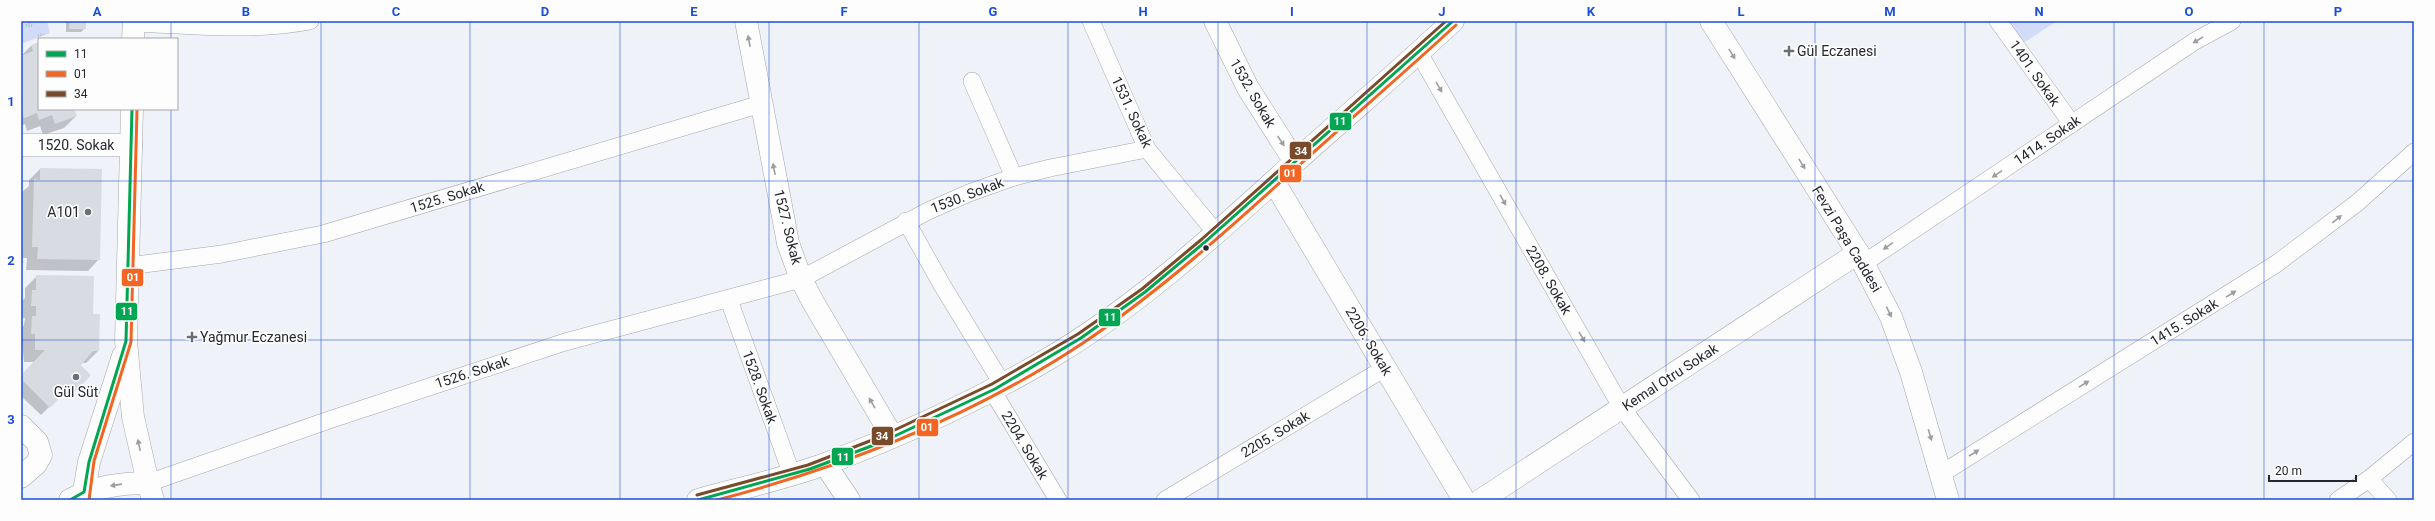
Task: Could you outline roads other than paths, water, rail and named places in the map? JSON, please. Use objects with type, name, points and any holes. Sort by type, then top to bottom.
[{"type":"street","name":"1527. Sokak","points":[[746,21],[788,243],[801,279],[892,436]]},
{"type":"street","name":"1532. Sokak","points":[[1215,21],[1248,88],[1295,162]]},
{"type":"street","points":[[698,500],[825,464],[892,436],[998,387],[1096,329],[1147,290],[1216,233],[1453,21]]},
{"type":"street","name":"Fevzi Paşa Caddesi","points":[[1712,21],[1861,258],[1891,317],[1911,372],[1948,500]]},
{"type":"street","points":[[80,498],[114,485],[150,492],[133,417],[126,341],[132,110]]},
{"type":"street","name":"1520. Sokak","points":[[21,145],[131,145]]},
{"type":"street","name":"2206. Sokak","points":[[1274,182],[1464,500]]},
{"type":"street","name":"Kemal Otru Sokak","points":[[1481,500],[1622,408],[1861,258]]},
{"type":"street","points":[[80,498],[89,462],[121,362],[126,341]]},
{"type":"street","points":[[21,426],[37,442],[41,451],[40,459],[21,477]]},
{"type":"street","points":[[825,464],[849,500]]},
{"type":"lane","points":[[134,28],[277,26],[310,21]]},
{"type":"lane","name":"1531. Sokak","points":[[1091,21],[1147,149],[1216,233]]},
{"type":"lane","name":"1401. Sokak","points":[[1998,21],[2072,124]]},
{"type":"lane","name":"1414. Sokak","points":[[1861,258],[2072,124],[2196,41],[2232,21]]},
{"type":"lane","name":"2208. Sokak","points":[[1419,53],[1622,408],[1691,500]]},
{"type":"lane","points":[[972,81],[1014,177]]},
{"type":"lane","name":"1525. Sokak","points":[[128,266],[222,254],[323,234],[761,104]]},
{"type":"lane","name":"1530. Sokak","points":[[801,279],[906,222],[969,193],[1014,177],[1050,168],[1147,149]]},
{"type":"lane","name":"1415. Sokak","points":[[1941,474],[2276,264],[2351,208],[2414,152]]},
{"type":"lane","name":"2204. Sokak","points":[[906,222],[998,387],[1058,500]]},
{"type":"lane","name":"1526. Sokak","points":[[150,492],[390,399],[565,342],[729,300],[801,279]]},
{"type":"lane","name":"1528. Sokak","points":[[729,300],[792,474]]},
{"type":"lane","name":"2205. Sokak","points":[[1165,500],[1385,368]]},
{"type":"lane","points":[[2338,500],[2369,479],[2414,442]]},
{"type":"lane","points":[[2369,479],[2388,500]]},
{"type":"place","name":"Gül Eczanesi","points":[[1789,51]]},
{"type":"place","name":"A101","points":[[88,212]]},
{"type":"place","name":"Yağmur Eczanesi","points":[[192,337]]},
{"type":"place","name":"Gül Süt","points":[[76,377]]}]
